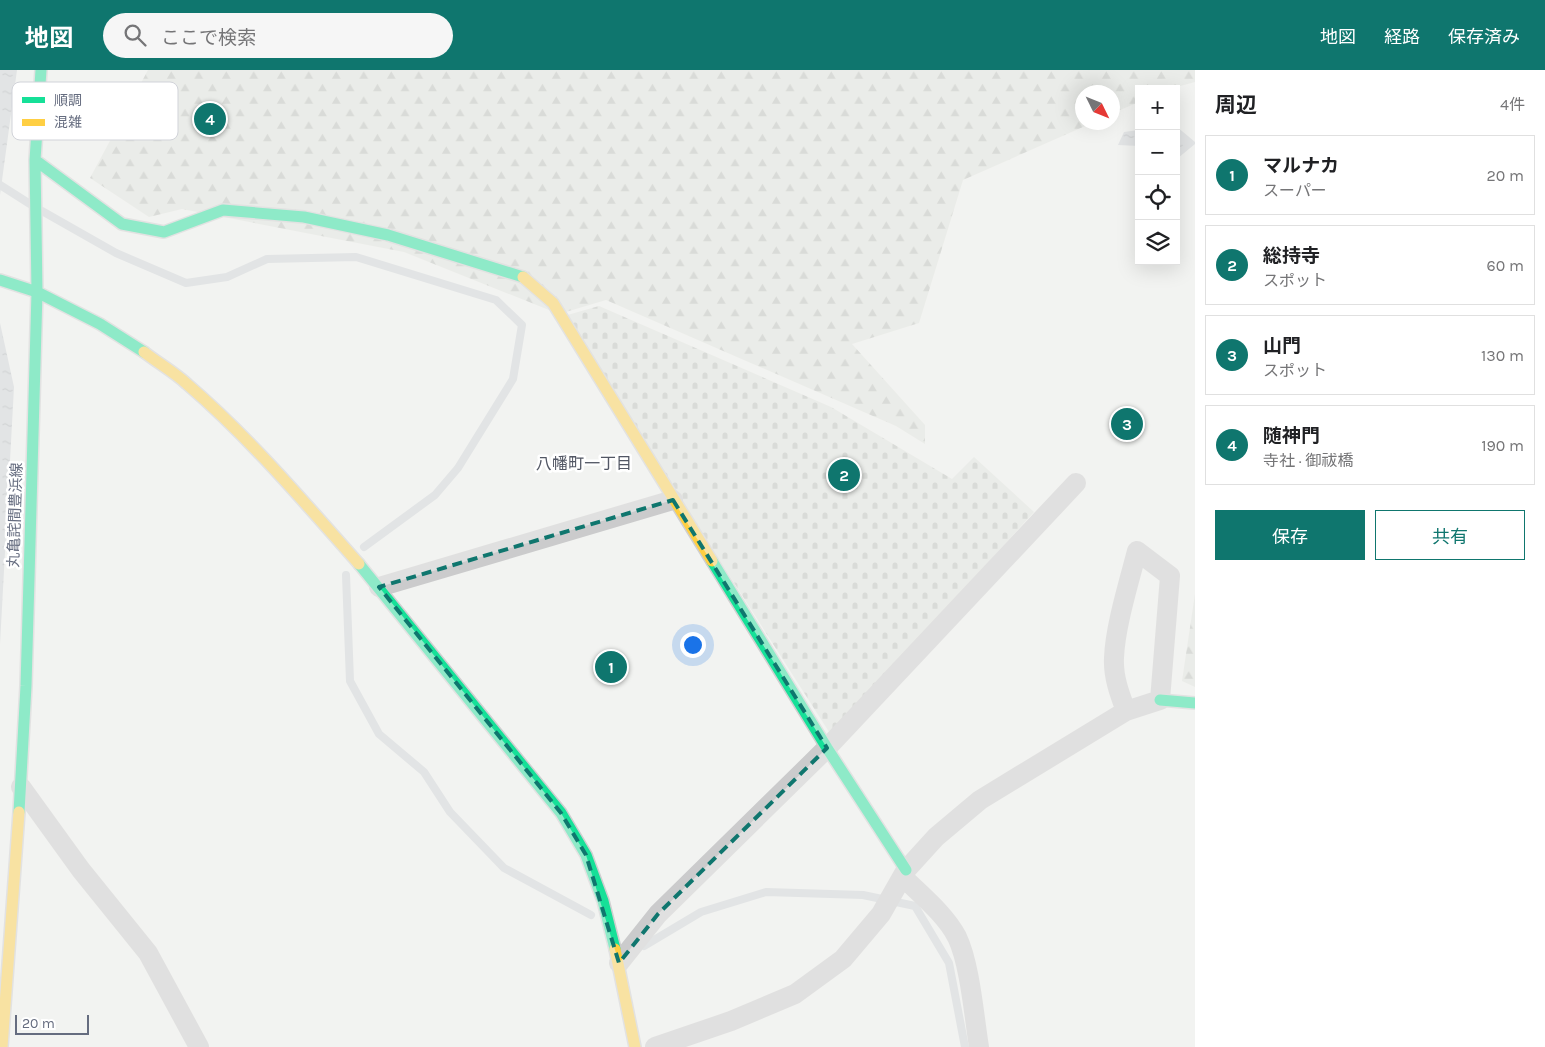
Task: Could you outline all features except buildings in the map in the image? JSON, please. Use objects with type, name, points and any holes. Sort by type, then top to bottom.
[{"type":"street","name":"丸亀詫間豊浜線","points":[[2,1047],[21,787],[26,686],[36,292],[35,183],[37,140]]},
{"type":"street","points":[[36,160],[122,224],[164,232],[223,210],[304,217],[388,235],[526,278],[553,303],[905,873],[943,917],[957,937],[964,958],[979,1047]]},
{"type":"street","points":[[3,280],[36,292],[100,324],[186,383],[232,426],[297,494],[379,587],[561,814],[586,855],[603,901],[619,963],[635,1047]]},
{"type":"street","points":[[619,963],[658,914],[827,748],[1076,483]]},
{"type":"street","points":[[379,587],[673,500]]},
{"type":"street","points":[[1126,711],[1117,684],[1114,659],[1127,588],[1137,551],[1170,576],[1160,700]]},
{"type":"street","points":[[655,1047],[731,1021],[795,994],[843,959],[882,914],[905,873],[936,837],[980,800],[1126,711],[1160,700],[1195,703]]},
{"type":"street","points":[[21,787],[81,870],[148,953],[199,1047]]},
{"type":"highlighted area","points":[[673,500],[827,748],[658,914],[619,963],[586,855],[561,813],[379,587]]},
{"type":"green space","points":[[148,70],[1195,70],[1195,82],[1180,86],[1135,85],[1135,104],[1120,110],[1120,85],[1075,85],[1076,130],[963,180],[919,323],[852,344],[925,425],[925,444],[896,426],[606,300],[559,314],[404,252],[182,209],[149,217],[90,178],[110,140],[178,140],[178,82],[142,82]]},
{"type":"green space","points":[[599,306],[831,407],[952,479],[974,457],[1034,512],[831,735],[564,316]]},
{"type":"green space","points":[[1195,594],[1195,687],[1182,681]]},
{"type":"water","points":[[0,70],[17,70],[15,82],[12,82],[12,107],[0,195]]},
{"type":"water","points":[[1180,129],[1195,142],[1180,156]]},
{"type":"water","points":[[1135,131],[1135,146],[1118,145],[1124,132]]},
{"type":"water","points":[[0,323],[14,387],[0,644]]},
{"type":"waterway","points":[[0,185],[30,204]]},
{"type":"waterway","points":[[42,211],[116,253],[186,283],[227,277],[267,259],[356,257],[496,300],[522,325],[513,379],[458,468],[435,495],[364,547]]},
{"type":"waterway","points":[[346,575],[350,681],[379,734],[424,772],[450,812],[504,868],[591,915]]},
{"type":"waterway","points":[[644,946],[701,912],[766,892],[863,895],[915,906],[949,963],[965,1047]]},
{"type":"traffic: fast","points":[[40,82],[41,70]]},
{"type":"traffic: fast","points":[[36,140],[37,292],[100,324],[144,352]]},
{"type":"traffic: fast","points":[[35,160],[122,224],[164,232],[223,210],[304,217],[388,235],[523,277]]},
{"type":"traffic: fast","points":[[0,280],[37,292],[26,686],[19,812]]},
{"type":"traffic: fast","points":[[712,561],[827,748],[906,870]]},
{"type":"traffic: fast","points":[[359,564],[561,813],[586,855],[603,901],[615,949]]},
{"type":"traffic: fast","points":[[1160,700],[1195,703]]},
{"type":"traffic: slow","points":[[523,277],[553,303],[712,561]]},
{"type":"traffic: slow","points":[[144,352],[182,380],[233,426],[359,564]]},
{"type":"traffic: slow","points":[[2,1047],[19,812]]},
{"type":"traffic: slow","points":[[615,949],[635,1047]]},
{"type":"place","name":"随神門","points":[[210,119]]},
{"type":"place","name":"山門","points":[[1127,424]]},
{"type":"place","name":"総持寺","points":[[844,475]]},
{"type":"place","name":"マルナカ","points":[[611,667]]},
{"type":"district","name":"八幡町一丁目","points":[[584,463]]}]
